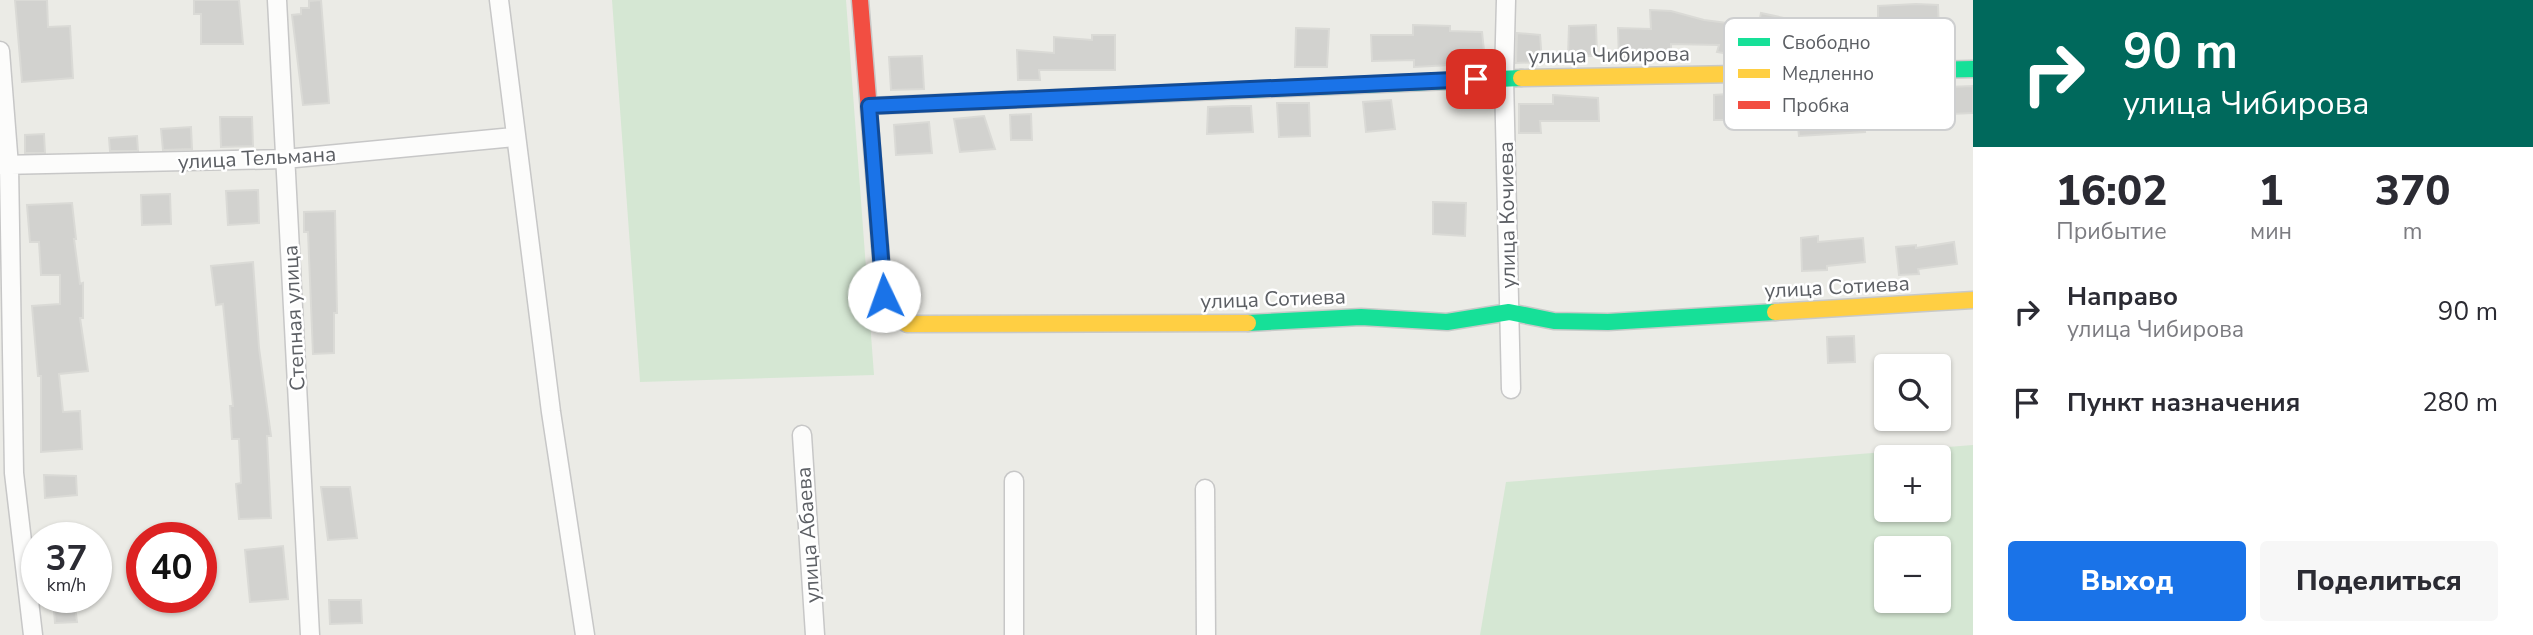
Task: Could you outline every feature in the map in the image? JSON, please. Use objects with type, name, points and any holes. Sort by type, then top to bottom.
[{"type":"street","name":"Степная улица","points":[[277,0],[310,635]]},
{"type":"street","points":[[499,0],[514,137],[551,412],[585,635]]},
{"type":"street","name":"улица Сотиева","points":[[860,0],[884,296],[889,313],[906,324],[1251,323],[1361,317],[1447,322],[1509,312],[1554,321],[1608,322],[1973,300]]},
{"type":"street","name":"улица Кочиева","points":[[1506,0],[1504,78],[1511,389]]},
{"type":"street","points":[[0,51],[7,472],[33,635]]},
{"type":"street","name":"улица Чибирова","points":[[1955,69],[1973,69]]},
{"type":"street","name":"улица Чибирова","points":[[869,106],[1504,78],[1724,74]]},
{"type":"street","name":"улица Тельмана","points":[[4,166],[285,159],[514,137]]},
{"type":"street","name":"улица Абаева","points":[[802,435],[814,635]]},
{"type":"street","points":[[1014,481],[1014,635]]},
{"type":"street","points":[[1205,489],[1206,635]]},
{"type":"green space","points":[[612,0],[846,0],[874,375],[640,382]]},
{"type":"green space","points":[[1973,445],[1973,635],[1480,635],[1506,482],[1874,453],[1874,522],[1951,522],[1951,447]]},
{"type":"building","points":[[15,0],[47,0],[48,27],[70,26],[73,78],[22,82]]},
{"type":"building","points":[[194,0],[239,0],[243,44],[201,44],[201,14],[194,14]]},
{"type":"building","points":[[321,0],[329,103],[303,105],[292,15],[301,14],[301,8],[309,8],[309,1]]},
{"type":"building","points":[[1938,5],[1938,18],[1878,18],[1878,6]]},
{"type":"building","points":[[1650,10],[1671,11],[1724,23],[1724,53],[1717,52],[1719,45],[1671,44],[1671,52],[1645,51],[1645,59],[1619,61],[1618,28],[1651,29]]},
{"type":"building","points":[[1761,13],[1784,18],[1760,18]]},
{"type":"building","points":[[1413,25],[1450,26],[1450,31],[1482,32],[1485,60],[1450,61],[1450,65],[1414,67],[1414,60],[1372,61],[1371,35],[1413,35]]},
{"type":"building","points":[[1596,25],[1597,56],[1568,56],[1569,26]]},
{"type":"building","points":[[1296,28],[1329,29],[1327,67],[1295,67]]},
{"type":"building","points":[[1517,33],[1540,35],[1542,62],[1516,63]]},
{"type":"building","points":[[1092,35],[1115,35],[1115,70],[1039,70],[1040,80],[1018,80],[1017,50],[1054,53],[1054,37],[1092,40]]},
{"type":"building","points":[[922,56],[924,89],[891,90],[889,57]]},
{"type":"building","points":[[1973,86],[1973,113],[1955,114],[1955,87]]},
{"type":"building","points":[[1724,94],[1724,120],[1714,120],[1714,95]]},
{"type":"building","points":[[1553,95],[1598,98],[1599,121],[1540,121],[1541,133],[1519,133],[1519,104],[1553,104]]},
{"type":"building","points":[[1391,100],[1395,129],[1366,132],[1363,102]]},
{"type":"building","points":[[1277,103],[1309,103],[1310,136],[1279,137]]},
{"type":"building","points":[[1251,106],[1253,132],[1207,134],[1208,107]]},
{"type":"building","points":[[1031,114],[1032,140],[1011,140],[1010,115]]},
{"type":"building","points":[[984,116],[995,149],[960,152],[954,119]]},
{"type":"building","points":[[220,117],[252,117],[253,146],[221,147]]},
{"type":"building","points":[[929,122],[932,153],[896,155],[894,125]]},
{"type":"building","points":[[191,127],[192,149],[163,150],[161,129]]},
{"type":"building","points":[[1798,130],[1865,132],[1799,136]]},
{"type":"building","points":[[44,134],[45,153],[25,153],[25,135]]},
{"type":"building","points":[[137,136],[138,151],[110,151],[109,138]]},
{"type":"building","points":[[258,190],[259,223],[228,225],[226,191]]},
{"type":"building","points":[[170,194],[171,224],[142,225],[141,195]]},
{"type":"building","points":[[1433,202],[1466,203],[1465,236],[1433,234]]},
{"type":"building","points":[[72,203],[80,284],[83,283],[83,318],[80,318],[88,371],[59,374],[63,412],[80,411],[82,449],[41,452],[41,376],[38,376],[32,306],[60,304],[60,275],[41,275],[39,242],[30,242],[27,205]]},
{"type":"building","points":[[335,211],[337,313],[334,313],[334,353],[313,354],[308,232],[304,232],[304,212]]},
{"type":"building","points":[[1818,236],[1818,242],[1863,238],[1865,262],[1827,266],[1827,270],[1802,271],[1801,238]]},
{"type":"building","points":[[1954,242],[1957,264],[1918,269],[1919,274],[1899,275],[1896,247],[1916,245],[1916,248]]},
{"type":"building","points":[[253,262],[259,348],[271,436],[267,436],[271,518],[239,519],[236,484],[241,483],[239,439],[232,439],[230,406],[233,406],[223,304],[216,305],[211,266]]},
{"type":"building","points":[[1854,336],[1855,362],[1828,363],[1827,337]]},
{"type":"building","points":[[44,475],[76,476],[77,495],[45,498]]},
{"type":"building","points":[[321,487],[350,487],[357,538],[328,540]]},
{"type":"building","points":[[283,546],[288,599],[250,602],[245,550]]},
{"type":"building","points":[[329,600],[361,600],[362,623],[330,624]]},
{"type":"building","points":[[54,613],[76,613],[77,622],[55,623]]},
{"type":"traffic: fast","points":[[1955,69],[1973,69]]},
{"type":"traffic: fast","points":[[869,106],[1521,78]]},
{"type":"traffic: fast","points":[[1248,323],[1361,317],[1447,322],[1509,312],[1554,321],[1608,322],[1775,312]]},
{"type":"traffic: slow","points":[[1521,78],[1724,74]]},
{"type":"traffic: slow","points":[[880,246],[884,296],[889,313],[907,324],[1248,323]]},
{"type":"traffic: slow","points":[[1775,312],[1973,300]]},
{"type":"traffic: jam","points":[[860,0],[880,246]]},
{"type":"route","points":[[884,296],[869,106],[1476,79]]}]
